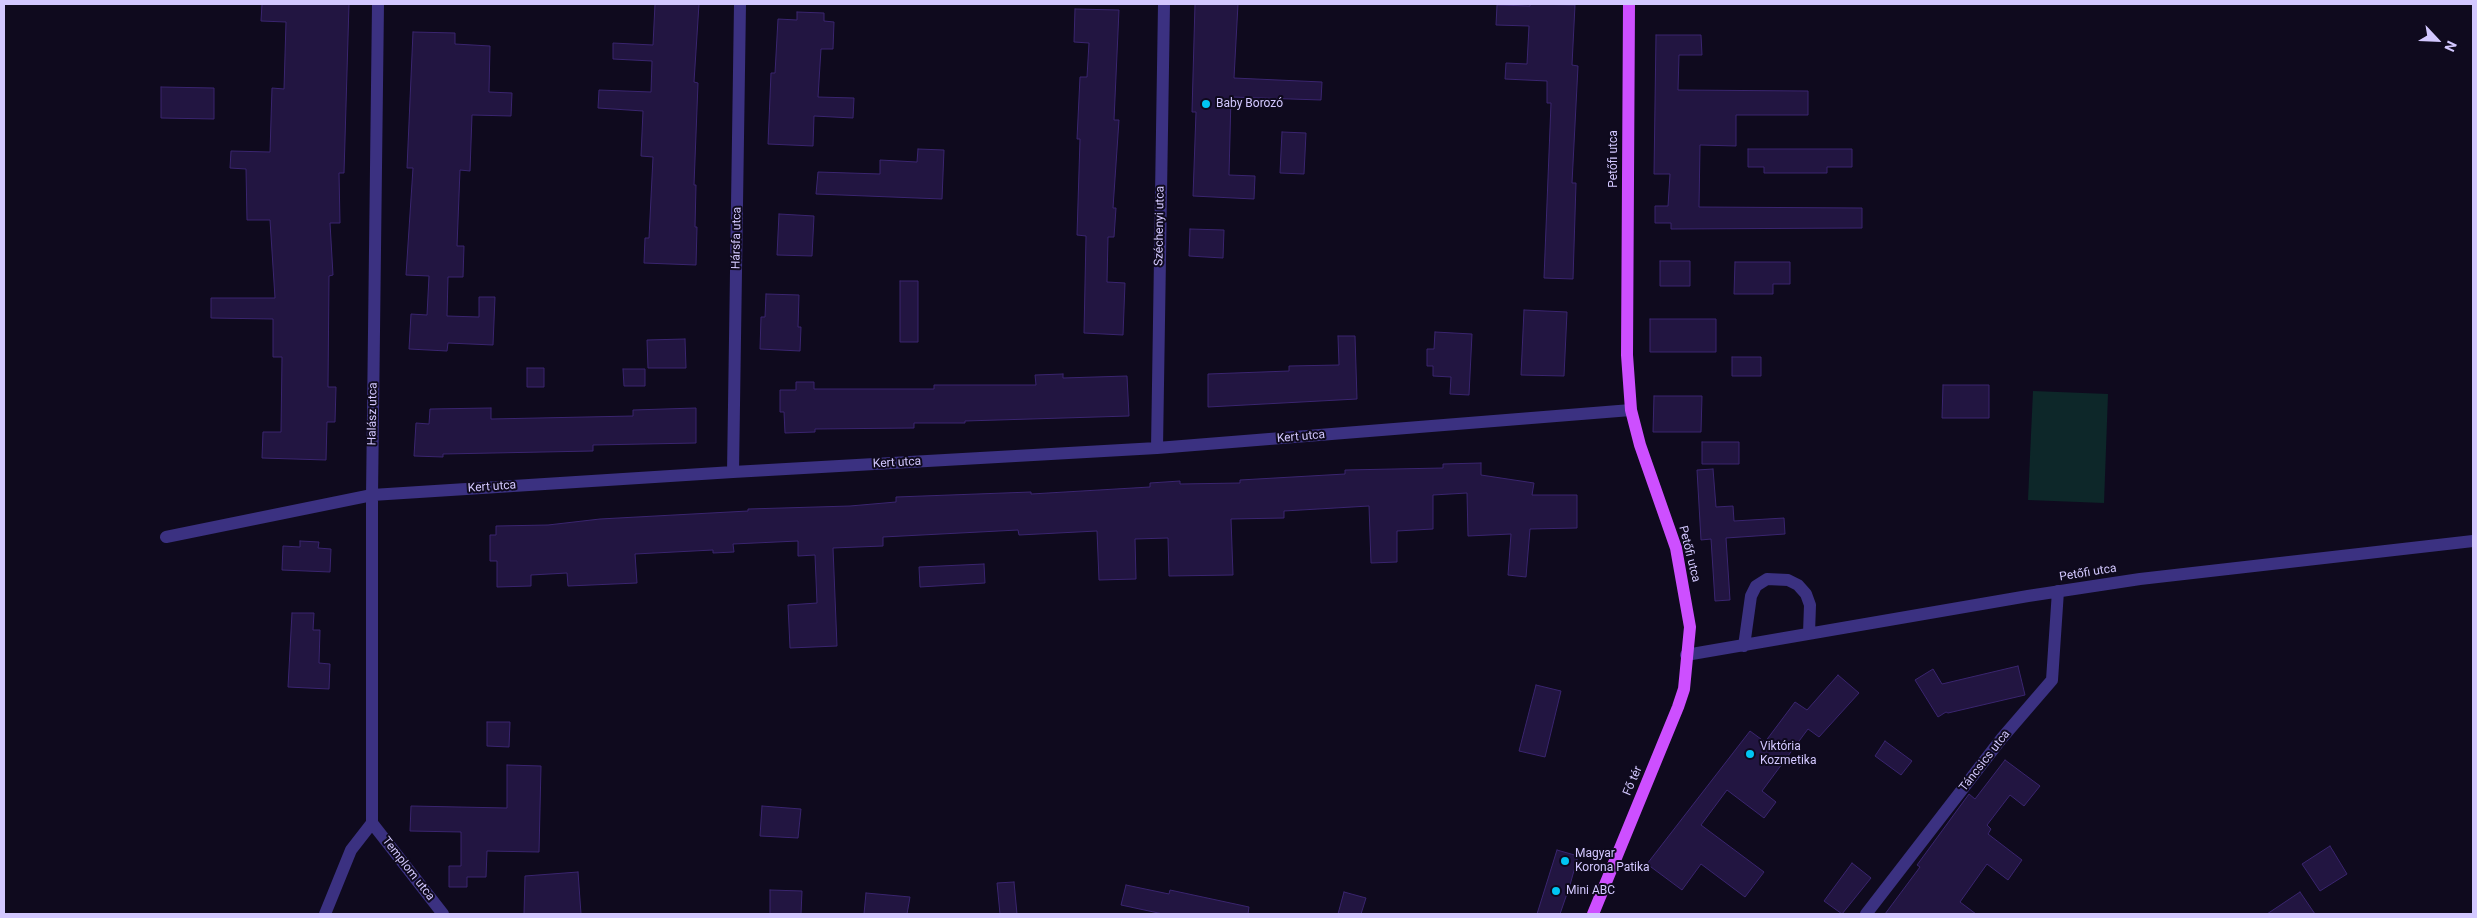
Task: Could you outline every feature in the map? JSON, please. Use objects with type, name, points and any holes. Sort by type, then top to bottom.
[{"type":"main road","name":"Petőfi utca","points":[[1629,4],[1627,355],[1631,410],[1640,445],[1676,548],[1690,627],[1686,656]]},
{"type":"main road","name":"Fő tér","points":[[1593,914],[1678,706],[1684,689],[1686,656]]},
{"type":"street","name":"Halász utca","points":[[372,823],[372,495],[378,4]]},
{"type":"street","name":"Hársfa utca","points":[[734,472],[740,4]]},
{"type":"street","name":"Széchenyi utca","points":[[1157,448],[1164,4]]},
{"type":"street","name":"Kert utca","points":[[166,537],[372,495],[1157,448],[1631,410]]},
{"type":"street","name":"Petőfi utca","points":[[1686,656],[1809,633],[2140,579],[2473,541]]},
{"type":"street","points":[[1744,646],[1751,596],[1756,586],[1767,579],[1788,580],[1798,585],[1806,594],[1810,618],[1809,633]]},
{"type":"street","name":"Táncsics utca","points":[[1866,914],[2002,738],[2052,680],[2058,591]]},
{"type":"street","points":[[325,914],[352,850],[372,823]]},
{"type":"street","name":"Templom utca","points":[[372,823],[443,914]]},
{"type":"green space","points":[[2033,391],[2108,394],[2104,503],[2028,500]]},
{"type":"building","points":[[262,4],[349,4],[344,173],[339,173],[340,223],[330,223],[333,275],[329,276],[328,387],[336,387],[335,422],[327,422],[326,460],[262,458],[263,432],[281,432],[282,357],[273,357],[273,319],[211,318],[211,298],[275,298],[270,220],[247,220],[246,169],[230,168],[231,151],[270,152],[272,88],[284,89],[286,22],[261,21]]},
{"type":"building","points":[[655,4],[699,4],[694,82],[698,83],[694,185],[696,185],[696,265],[644,263],[645,238],[649,238],[653,157],[641,156],[643,111],[598,108],[599,90],[651,92],[652,61],[613,59],[613,43],[653,45]]},
{"type":"building","points":[[1195,4],[1238,4],[1234,78],[1322,82],[1321,100],[1231,97],[1229,175],[1255,176],[1254,199],[1193,196],[1196,112],[1192,112]]},
{"type":"building","points":[[1530,4],[1575,5],[1572,65],[1578,66],[1572,183],[1576,183],[1573,279],[1544,278],[1551,103],[1547,103],[1547,81],[1505,79],[1506,63],[1527,64],[1529,26],[1496,25],[1497,5],[1530,6]]},
{"type":"building","points":[[1075,9],[1119,10],[1114,120],[1119,120],[1113,208],[1116,208],[1114,237],[1108,237],[1107,282],[1125,283],[1123,335],[1084,333],[1086,236],[1077,235],[1080,139],[1077,139],[1080,77],[1087,77],[1089,43],[1074,42]]},
{"type":"building","points":[[797,12],[824,13],[824,21],[834,22],[833,49],[821,49],[818,97],[854,98],[853,118],[814,116],[813,146],[768,144],[771,73],[775,73],[778,19],[797,20]]},
{"type":"building","points":[[413,32],[455,33],[455,44],[490,46],[489,92],[512,93],[511,116],[472,115],[470,171],[460,170],[457,246],[464,246],[463,277],[448,277],[447,316],[479,317],[479,297],[495,297],[493,345],[448,343],[447,351],[409,349],[411,314],[427,315],[429,276],[406,275],[413,168],[407,168]]},
{"type":"building","points":[[1656,35],[1701,35],[1702,55],[1679,55],[1678,90],[1808,91],[1808,115],[1736,115],[1736,146],[1700,145],[1699,207],[1862,208],[1862,228],[1671,229],[1671,223],[1655,223],[1655,206],[1668,206],[1670,174],[1654,174]]},
{"type":"building","points":[[161,87],[214,88],[214,119],[161,118]]},
{"type":"building","points":[[1282,132],[1306,133],[1304,174],[1280,173]]},
{"type":"building","points":[[918,149],[944,150],[942,199],[816,194],[818,172],[880,174],[880,160],[917,162]]},
{"type":"building","points":[[1748,149],[1852,149],[1852,167],[1827,167],[1827,173],[1764,173],[1764,167],[1748,167]]},
{"type":"building","points":[[779,214],[814,216],[812,256],[777,255]]},
{"type":"building","points":[[1190,229],[1224,230],[1223,258],[1189,256]]},
{"type":"building","points":[[1660,261],[1690,261],[1690,286],[1660,286]]},
{"type":"building","points":[[1735,262],[1790,262],[1790,284],[1773,284],[1773,294],[1734,294]]},
{"type":"building","points":[[900,281],[918,281],[918,342],[900,342]]},
{"type":"building","points":[[766,294],[799,295],[798,327],[801,327],[800,351],[760,349],[761,317],[765,317]]},
{"type":"building","points":[[1524,310],[1567,312],[1564,376],[1521,375]]},
{"type":"building","points":[[1650,319],[1716,319],[1716,352],[1650,352]]},
{"type":"building","points":[[1435,332],[1472,334],[1469,395],[1450,394],[1451,377],[1433,376],[1433,366],[1427,366],[1427,349],[1434,349]]},
{"type":"building","points":[[1338,336],[1355,336],[1357,399],[1208,407],[1208,374],[1289,371],[1289,366],[1339,365]]},
{"type":"building","points":[[685,339],[686,368],[648,368],[647,340]]},
{"type":"building","points":[[1732,357],[1761,357],[1761,376],[1732,376]]},
{"type":"building","points":[[527,368],[544,368],[544,387],[527,387]]},
{"type":"building","points":[[623,369],[645,369],[645,386],[624,386]]},
{"type":"building","points":[[1063,374],[1063,378],[1127,376],[1129,416],[965,421],[965,423],[914,423],[914,428],[815,429],[815,432],[785,433],[784,412],[780,412],[780,390],[796,390],[796,382],[814,382],[814,389],[934,389],[934,385],[1036,385],[1035,375]]},
{"type":"building","points":[[1943,385],[1989,385],[1989,418],[1942,418]]},
{"type":"building","points":[[1654,396],[1702,396],[1701,432],[1653,432]]},
{"type":"building","points":[[491,408],[491,419],[633,416],[633,410],[696,408],[696,443],[593,445],[593,451],[443,454],[443,457],[414,456],[416,423],[429,424],[430,409]]},
{"type":"building","points":[[1702,442],[1739,442],[1739,464],[1702,464]]},
{"type":"building","points":[[1481,463],[1481,475],[1534,483],[1532,495],[1577,495],[1577,528],[1530,529],[1526,577],[1508,575],[1511,534],[1468,536],[1467,493],[1433,495],[1433,529],[1397,531],[1397,562],[1371,563],[1369,506],[1284,511],[1284,518],[1231,519],[1233,575],[1169,576],[1168,538],[1135,539],[1136,579],[1099,580],[1097,531],[1019,535],[1018,530],[883,537],[883,546],[833,548],[837,646],[790,648],[788,605],[817,603],[815,555],[798,556],[798,541],[733,544],[734,552],[713,553],[713,550],[635,554],[637,583],[568,586],[567,573],[531,575],[531,586],[497,587],[497,561],[490,561],[490,535],[496,535],[496,526],[548,525],[600,519],[748,511],[748,509],[850,506],[896,502],[896,497],[1031,492],[1031,494],[1150,487],[1150,483],[1180,481],[1180,484],[1240,483],[1240,480],[1345,474],[1345,470],[1443,468],[1443,464]]},
{"type":"building","points":[[1713,469],[1716,507],[1733,506],[1734,521],[1784,518],[1785,534],[1726,538],[1730,600],[1715,601],[1711,539],[1701,540],[1697,470]]},
{"type":"building","points":[[300,541],[319,542],[318,548],[331,549],[330,572],[282,570],[283,546],[300,547]]},
{"type":"building","points":[[984,564],[985,583],[920,587],[919,567]]},
{"type":"building","points":[[292,613],[314,613],[313,630],[320,630],[319,663],[330,664],[329,689],[288,687]]},
{"type":"building","points":[[2018,666],[2025,695],[1946,712],[1938,717],[1915,680],[1933,669],[1942,684]]},
{"type":"building","points":[[1838,675],[1859,693],[1819,737],[1808,729],[1762,791],[1776,802],[1764,818],[1727,790],[1701,825],[1764,872],[1745,897],[1701,864],[1682,890],[1647,864],[1750,731],[1765,742],[1795,702],[1807,710]]},
{"type":"building","points":[[1536,685],[1561,691],[1545,757],[1519,751]]},
{"type":"building","points":[[487,722],[510,722],[509,747],[487,746]]},
{"type":"building","points":[[1885,741],[1912,761],[1901,775],[1875,756]]},
{"type":"building","points":[[2005,760],[2040,786],[2024,806],[2010,795],[1987,825],[1991,829],[1988,834],[2022,860],[2008,880],[1987,864],[1960,902],[1976,914],[1885,914],[1920,867],[1917,865],[1969,794],[1975,799]]},
{"type":"building","points":[[507,765],[541,766],[539,852],[487,851],[486,877],[467,877],[467,887],[449,887],[449,866],[461,866],[461,832],[410,831],[411,806],[507,808]]},
{"type":"building","points":[[762,806],[801,809],[798,838],[760,836]]},
{"type":"building","points":[[2330,846],[2347,874],[2320,891],[2302,864]]},
{"type":"building","points":[[1557,850],[1578,856],[1570,885],[1560,914],[1537,914]]},
{"type":"building","points":[[1852,863],[1871,878],[1842,914],[1824,901]]},
{"type":"building","points":[[578,872],[581,914],[524,914],[525,876]]},
{"type":"building","points":[[1014,882],[1017,914],[1000,914],[997,883]]},
{"type":"building","points":[[1126,885],[1169,894],[1170,890],[1249,907],[1248,914],[1163,914],[1121,905]]},
{"type":"building","points":[[770,890],[802,891],[801,914],[770,914]]},
{"type":"building","points":[[1344,892],[1366,898],[1361,914],[1338,914]]},
{"type":"building","points":[[2300,892],[2315,914],[2267,914]]},
{"type":"building","points":[[866,893],[910,897],[907,914],[864,914]]},
{"type":"place","name":"Baby Borozó","points":[[1206,104]]},
{"type":"place","name":"Viktória Kozmetika","points":[[1750,754]]},
{"type":"place","name":"Magyar Korona Patika","points":[[1565,861]]},
{"type":"place","name":"Mini ABC","points":[[1556,891]]}]
